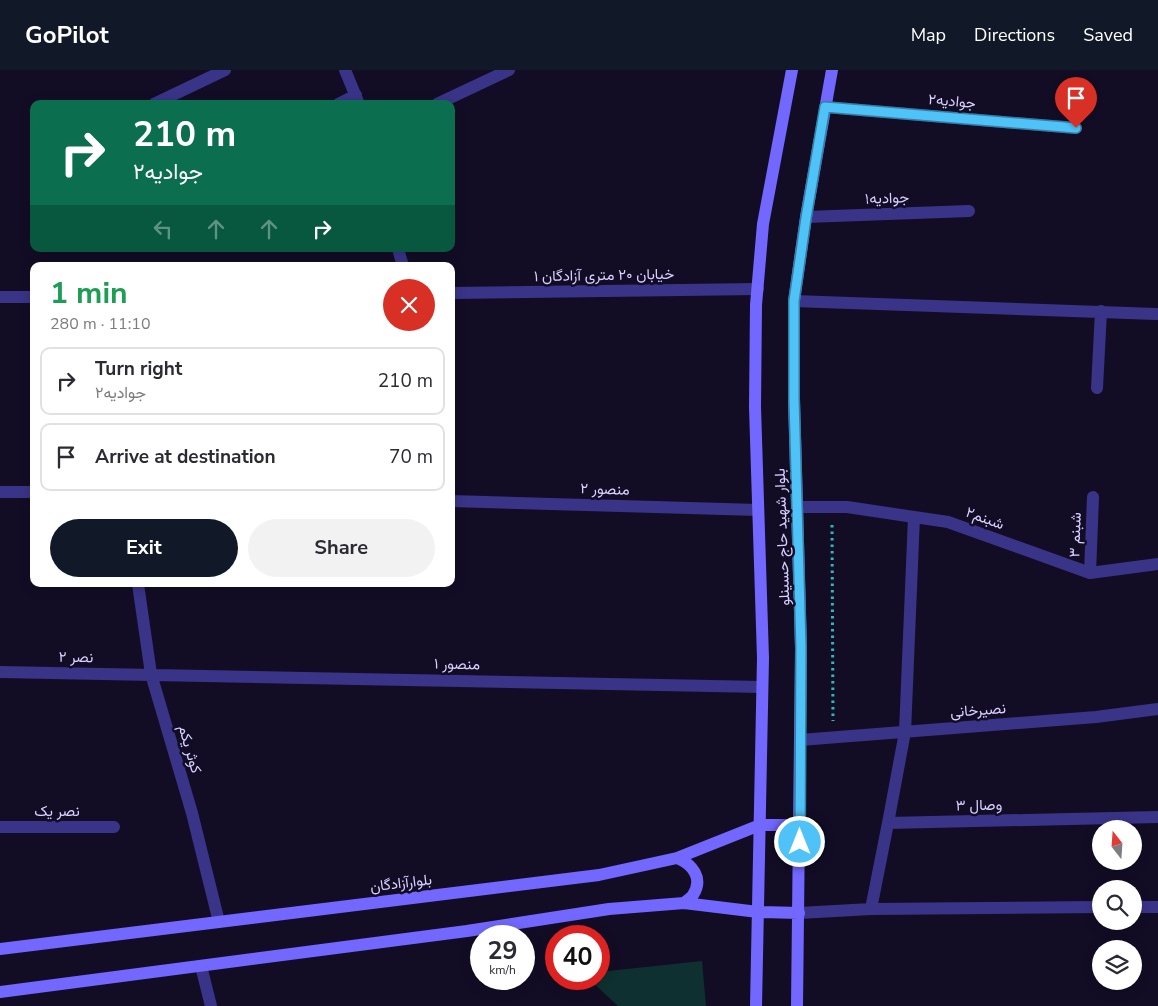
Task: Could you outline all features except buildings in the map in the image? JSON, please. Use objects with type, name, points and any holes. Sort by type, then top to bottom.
[{"type":"street","points":[[162,100],[225,70]]},
{"type":"street","points":[[345,70],[357,99]]},
{"type":"street","points":[[445,100],[509,70]]},
{"type":"street","name":"بلوار شهید حاج حسینلو","points":[[756,1006],[762,687],[756,407],[758,289],[763,224],[792,70]]},
{"type":"street","name":"بلوار شهید حاج حسینلو","points":[[797,1006],[801,648],[794,399],[794,301],[806,218],[832,70]]},
{"type":"street","name":"جوادیه۲","points":[[825,107],[1076,128]]},
{"type":"street","name":"جوادیه۱","points":[[806,218],[969,211]]},
{"type":"street","name":"۱ خیابان ۲۰ متری آزادگان","points":[[455,293],[758,289]]},
{"type":"street","points":[[0,297],[30,297]]},
{"type":"street","points":[[794,301],[1156,314]]},
{"type":"street","points":[[1097,388],[1101,311]]},
{"type":"street","points":[[0,492],[30,492]]},
{"type":"street","name":"شبنم ۳","points":[[1090,574],[1093,497]]},
{"type":"street","name":"منصور ۲","points":[[455,501],[758,510]]},
{"type":"street","name":"شبنم۲","points":[[797,507],[847,507],[948,522],[1090,574],[1158,564]]},
{"type":"street","points":[[871,909],[905,732],[914,517]]},
{"type":"street","name":"کوثر یکم","points":[[138,587],[151,674],[192,814],[219,922]]},
{"type":"street","name":"نصر ۲","points":[[0,672],[151,674]]},
{"type":"street","name":"منصور ۱","points":[[151,674],[762,687]]},
{"type":"street","name":"نصیرخانی","points":[[800,740],[1096,717],[1158,708]]},
{"type":"street","name":"وصال ۳","points":[[888,824],[1158,817]]},
{"type":"street","name":"بلوارآزادگان","points":[[0,950],[599,875],[677,858],[760,826],[800,825]]},
{"type":"street","name":"نصر یک","points":[[0,827],[114,827]]},
{"type":"street","points":[[677,858],[690,864],[696,877],[697,885],[693,895],[684,903]]},
{"type":"street","points":[[0,992],[467,931],[609,909],[684,903],[758,912],[799,913],[871,909],[1092,907]]},
{"type":"street","points":[[1142,907],[1158,907]]},
{"type":"street","points":[[201,966],[211,1006]]},
{"type":"path","points":[[831,507],[832,737]]},
{"type":"green space","points":[[702,961],[706,1006],[618,1006],[601,990],[610,990],[610,971]]},
{"type":"route","points":[[800,842],[801,648],[794,399],[794,301],[825,107],[1076,128]]}]
